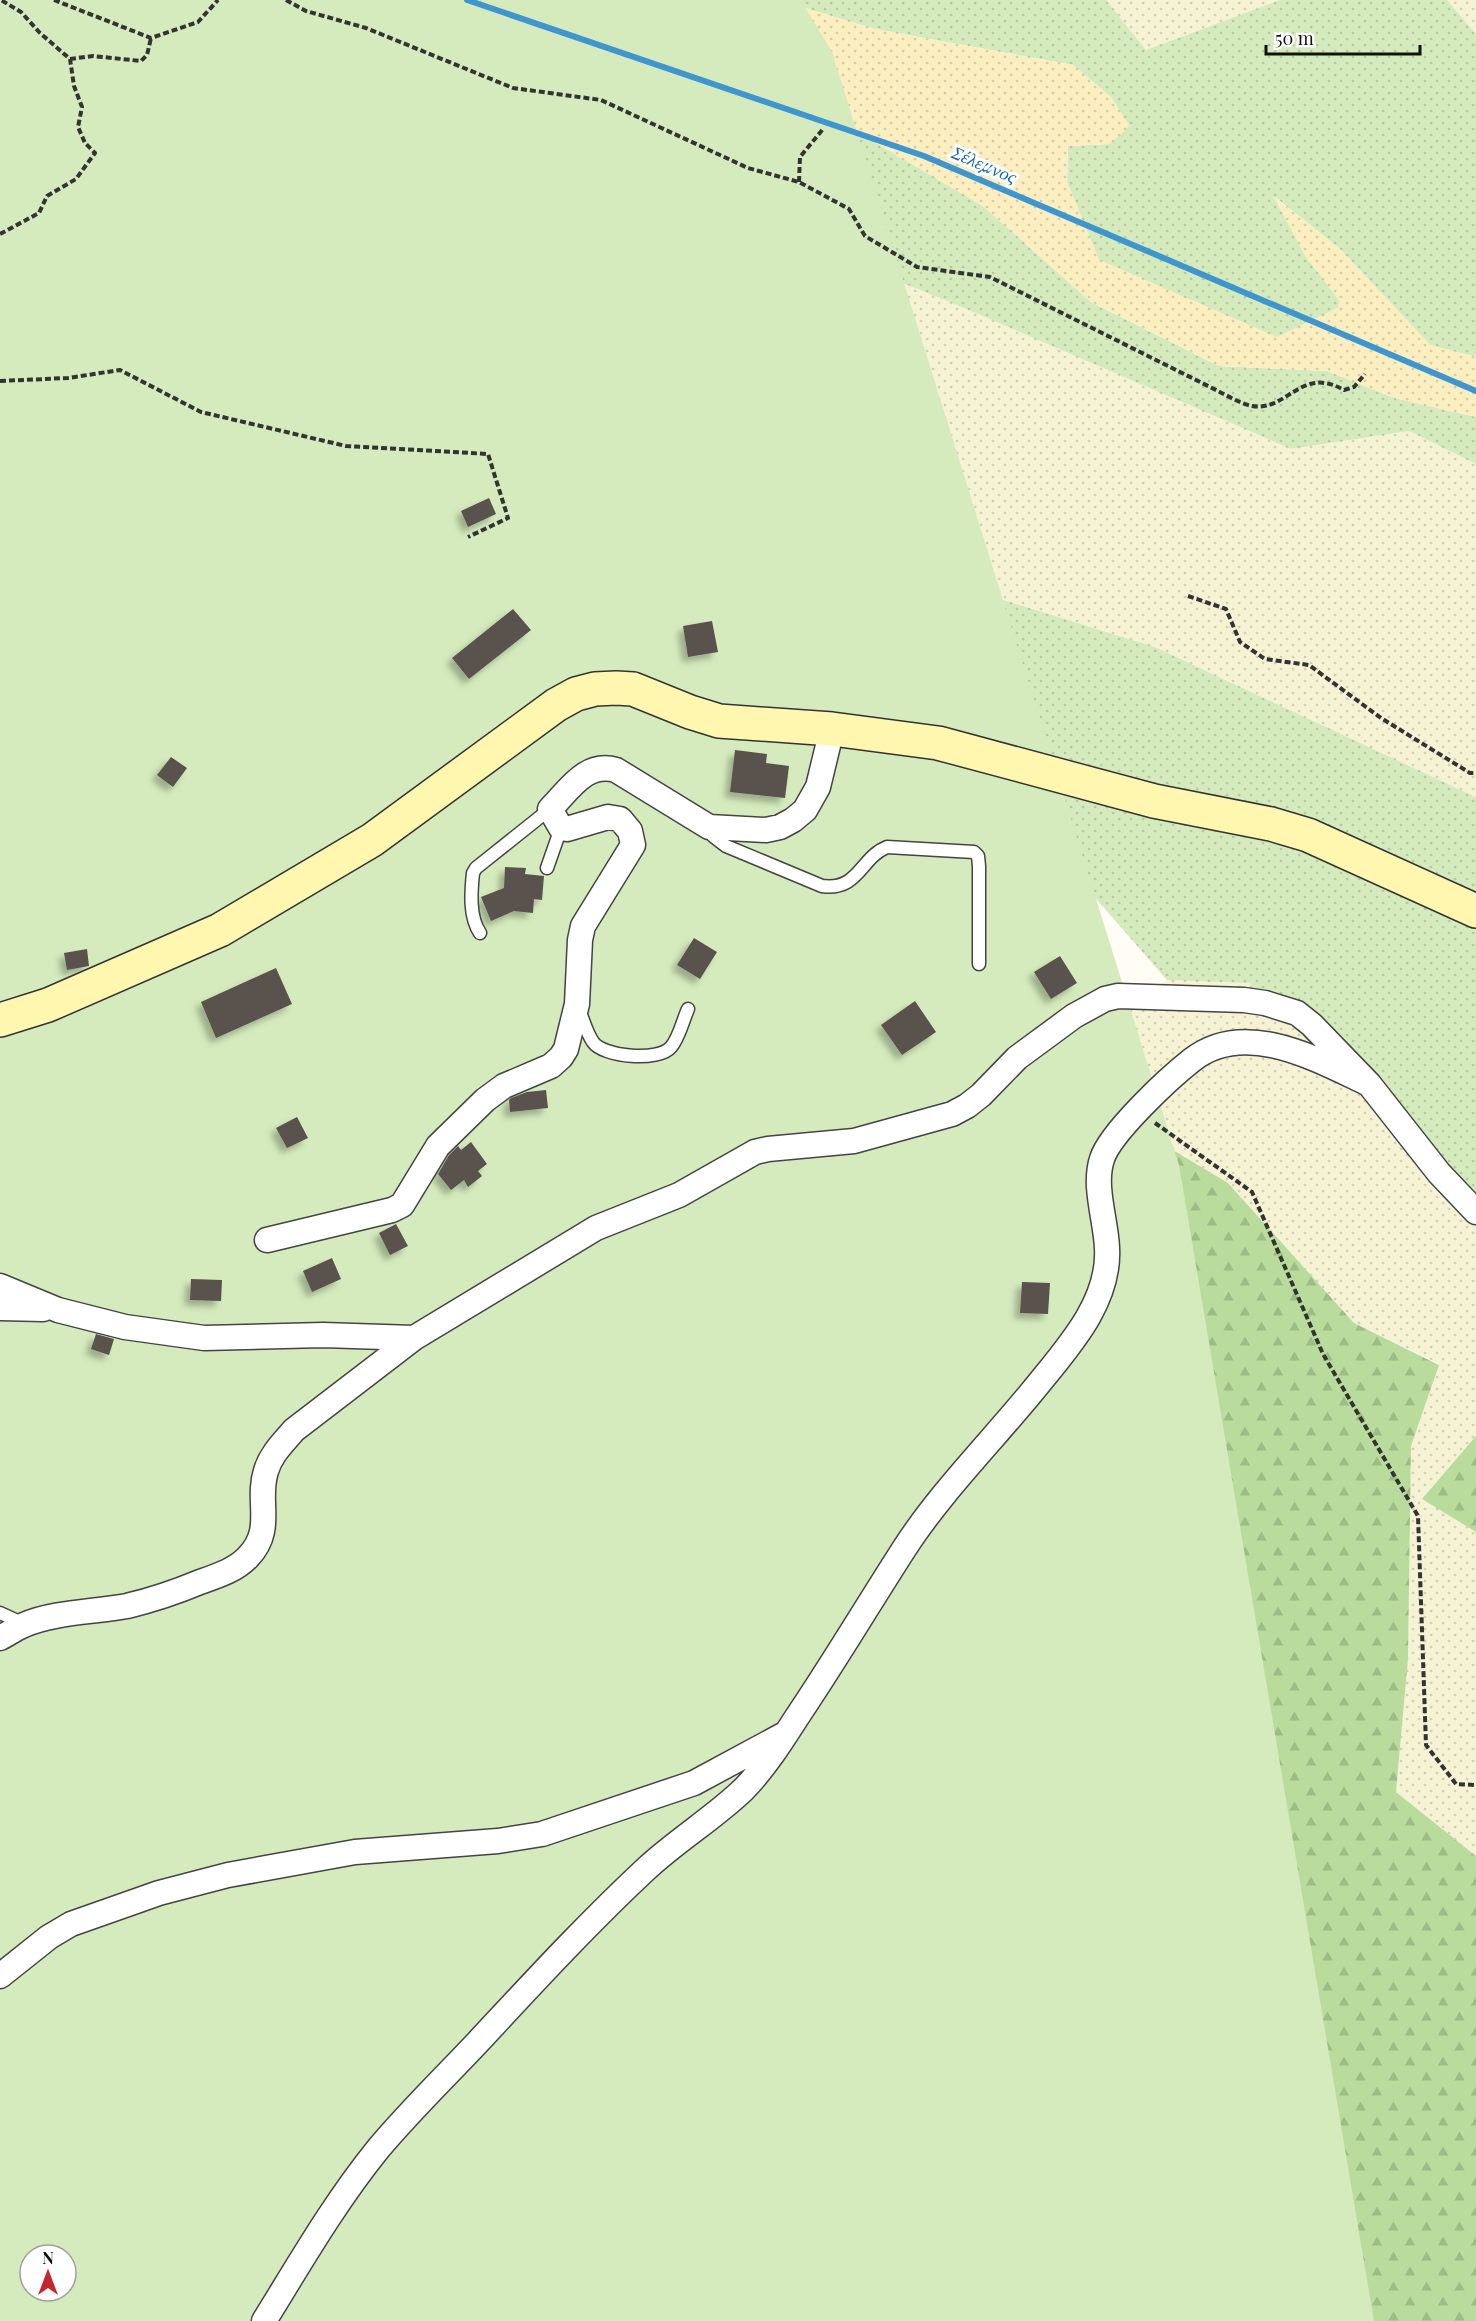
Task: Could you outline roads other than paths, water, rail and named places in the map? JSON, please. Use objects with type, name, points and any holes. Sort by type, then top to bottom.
[{"type":"main road","points":[[0,1020],[48,1005],[220,930],[240,919],[372,840],[556,705],[576,694],[595,689],[633,689],[719,721],[832,729],[938,743],[1154,801],[1271,824],[1308,835],[1476,911]]},
{"type":"street","points":[[267,1240],[392,1210],[402,1205],[438,1146],[485,1100],[504,1086],[551,1066],[561,1057],[566,1049],[577,1004],[580,940],[583,926],[633,845],[630,831],[620,819],[614,817],[567,829],[556,819],[586,772],[601,768],[616,770],[709,827],[766,830],[793,820],[805,810],[818,787],[832,729]]},
{"type":"street","points":[[0,1638],[24,1624],[75,1613],[126,1606],[156,1598],[234,1569],[259,1543],[264,1520],[262,1490],[265,1473],[278,1448],[294,1430],[414,1338],[596,1228],[679,1195],[755,1152],[854,1141],[952,1114],[981,1095],[1017,1058],[1074,1016],[1105,999],[1131,996],[1244,1000],[1279,1006],[1297,1013],[1312,1025],[1369,1083],[1438,1173],[1476,1212]]},
{"type":"street","points":[[264,2321],[349,2188],[380,2147],[523,1993],[649,1866],[742,1791],[768,1762],[828,1672],[907,1544],[974,1458],[1072,1343],[1096,1301],[1103,1281],[1108,1252],[1100,1183],[1103,1154],[1137,1110],[1192,1060],[1209,1048],[1224,1044],[1254,1043],[1302,1053],[1369,1083]]},
{"type":"street","points":[[0,1286],[58,1310],[125,1327],[204,1338],[323,1335],[414,1338]]},
{"type":"street","points":[[0,1308],[58,1310]]},
{"type":"street","points":[[0,1976],[49,1937],[71,1924],[159,1893],[228,1875],[355,1852],[498,1841],[542,1834],[694,1783],[786,1733]]},
{"type":"lane","points":[[547,868],[556,819]]},
{"type":"lane","points":[[480,933],[475,926],[472,914],[473,873],[476,868],[556,819]]},
{"type":"lane","points":[[709,827],[713,836],[726,846],[822,886],[833,888],[849,882],[878,852],[887,847],[974,852],[978,856],[979,866],[978,964]]},
{"type":"lane","points":[[577,1004],[594,1043],[605,1050],[621,1055],[654,1056],[664,1053],[672,1047],[688,1009]]},
{"type":"lane","points":[[0,1613],[24,1624]]},
{"type":"waterway","name":"Σέλεμνος","points":[[467,0],[924,156],[1476,391]]}]
